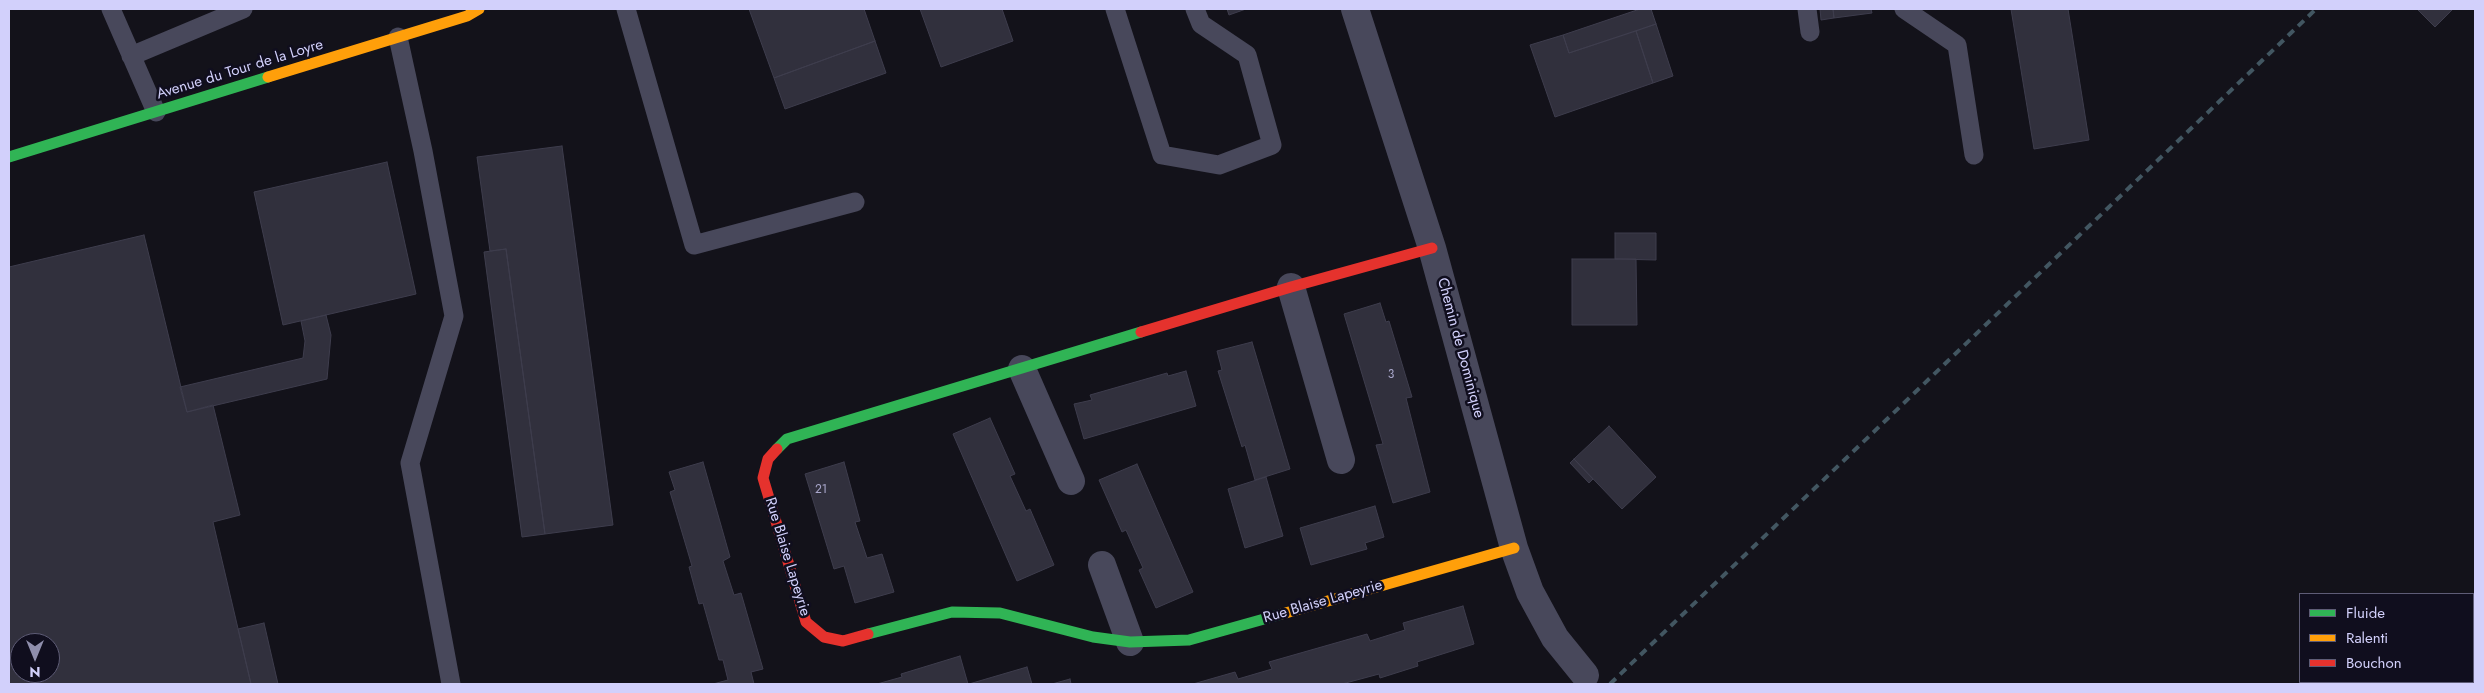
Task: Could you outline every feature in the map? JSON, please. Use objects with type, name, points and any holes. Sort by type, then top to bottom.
[{"type":"street","name":"Avenue du Tour de la Loyre","points":[[9,157],[467,16],[479,9]]},
{"type":"street","name":"Chemin de Dominique","points":[[1355,9],[1432,248],[1514,548],[1530,592],[1555,638],[1585,675]]},
{"type":"street","name":"Rue Blaise Lapeyrie","points":[[1432,248],[1291,287],[787,439],[768,459],[763,478],[806,622],[824,637],[843,641],[952,612],[1000,613],[1093,637],[1130,642],[1189,640],[1514,548]]},
{"type":"street","points":[[1291,287],[1341,460]]},
{"type":"street","points":[[1022,369],[1071,481]]},
{"type":"street","points":[[1102,565],[1130,642]]},
{"type":"lane","points":[[111,9],[156,112]]},
{"type":"lane","points":[[131,56],[243,9]]},
{"type":"lane","points":[[626,9],[694,245],[855,202]]},
{"type":"lane","points":[[1115,9],[1162,155],[1219,165],[1272,144],[1247,55],[1201,24],[1195,9]]},
{"type":"lane","points":[[1807,9],[1810,32]]},
{"type":"lane","points":[[1904,9],[1957,45],[1974,155]]},
{"type":"lane","points":[[398,37],[423,151],[454,316],[410,463],[451,684]]},
{"type":"building","points":[[749,9],[864,9],[875,41],[774,78]]},
{"type":"building","points":[[920,9],[1002,9],[1013,41],[941,67]]},
{"type":"building","points":[[1227,9],[1246,9],[1229,15]]},
{"type":"building","points":[[1640,9],[1651,9],[1656,24],[1569,53],[1563,35]]},
{"type":"building","points":[[1820,9],[1833,9],[1834,18],[1821,20]]},
{"type":"building","points":[[1833,9],[1871,9],[1872,13],[1834,18]]},
{"type":"building","points":[[2011,9],[2068,9],[2089,140],[2034,149]]},
{"type":"building","points":[[2417,9],[2453,9],[2435,27]]},
{"type":"building","points":[[1656,24],[1673,76],[1653,83],[1636,31]]},
{"type":"building","points":[[1636,31],[1653,83],[1555,117],[1530,45],[1563,35],[1569,53]]},
{"type":"building","points":[[875,41],[886,73],[785,109],[774,78]]},
{"type":"building","points":[[562,146],[613,525],[545,534],[506,249],[490,251],[477,157]]},
{"type":"building","points":[[387,162],[416,294],[283,325],[254,192]]},
{"type":"building","points":[[1615,233],[1656,233],[1656,260],[1615,259]]},
{"type":"building","points":[[144,235],[187,412],[213,405],[240,515],[213,522],[251,684],[9,684],[9,267]]},
{"type":"building","points":[[506,249],[545,534],[522,537],[484,252]]},
{"type":"building","points":[[1572,259],[1636,259],[1637,325],[1572,325]]},
{"type":"building","points":[[1380,303],[1386,322],[1389,321],[1412,397],[1406,398],[1430,492],[1393,503],[1376,445],[1383,444],[1344,314]]},
{"type":"building","points":[[326,315],[331,335],[327,379],[187,412],[180,387],[303,358],[305,341],[301,321]]},
{"type":"building","points":[[1252,342],[1290,469],[1255,480],[1245,445],[1242,447],[1218,371],[1222,370],[1217,351]]},
{"type":"building","points":[[1186,371],[1196,406],[1084,439],[1074,404],[1092,400],[1090,395],[1167,373],[1168,376]]},
{"type":"building","points":[[990,418],[1015,474],[1010,476],[1026,511],[1030,509],[1054,565],[1017,581],[953,434]]},
{"type":"building","points":[[1609,426],[1656,477],[1622,509],[1574,459]]},
{"type":"building","points":[[1574,459],[1593,479],[1589,483],[1570,463]]},
{"type":"building","points":[[703,462],[730,557],[723,561],[734,595],[741,593],[763,669],[751,672],[754,684],[713,684],[728,680],[723,660],[719,660],[703,603],[699,604],[689,567],[692,566],[670,492],[675,490],[669,472]]},
{"type":"building","points":[[844,462],[860,521],[855,522],[867,558],[882,554],[894,592],[855,603],[844,566],[834,569],[805,474]]},
{"type":"building","points":[[1137,464],[1193,592],[1156,608],[1139,570],[1143,568],[1126,530],[1122,532],[1099,480]]},
{"type":"building","points":[[1266,477],[1283,536],[1245,548],[1228,489]]},
{"type":"building","points":[[1375,506],[1384,537],[1365,543],[1367,549],[1311,565],[1300,528]]},
{"type":"building","points":[[1463,606],[1474,644],[1417,662],[1418,666],[1380,678],[1379,674],[1342,684],[1193,684],[1235,672],[1238,679],[1272,669],[1269,662],[1367,634],[1370,641],[1405,630],[1403,623]]},
{"type":"building","points":[[264,623],[278,684],[251,684],[238,629]]},
{"type":"building","points":[[960,656],[968,684],[877,684],[902,677],[901,674]]},
{"type":"building","points":[[1027,667],[1032,684],[969,684]]},
{"type":"building","points":[[1070,679],[1071,684],[1052,684]]},
{"type":"railway","points":[[1610,684],[2316,9]]},
{"type":"traffic: fast","points":[[9,157],[268,77]]},
{"type":"traffic: fast","points":[[777,449],[787,439],[1141,332]]},
{"type":"traffic: fast","points":[[868,634],[952,612],[1000,613],[1093,637],[1130,642],[1189,640],[1282,614]]},
{"type":"traffic: slow","points":[[268,77],[467,16],[479,9]]},
{"type":"traffic: slow","points":[[1282,614],[1514,548]]},
{"type":"traffic: jam","points":[[1141,332],[1291,287],[1432,248]]},
{"type":"traffic: jam","points":[[777,449],[768,459],[763,478],[806,622],[824,637],[843,641],[868,634]]}]
